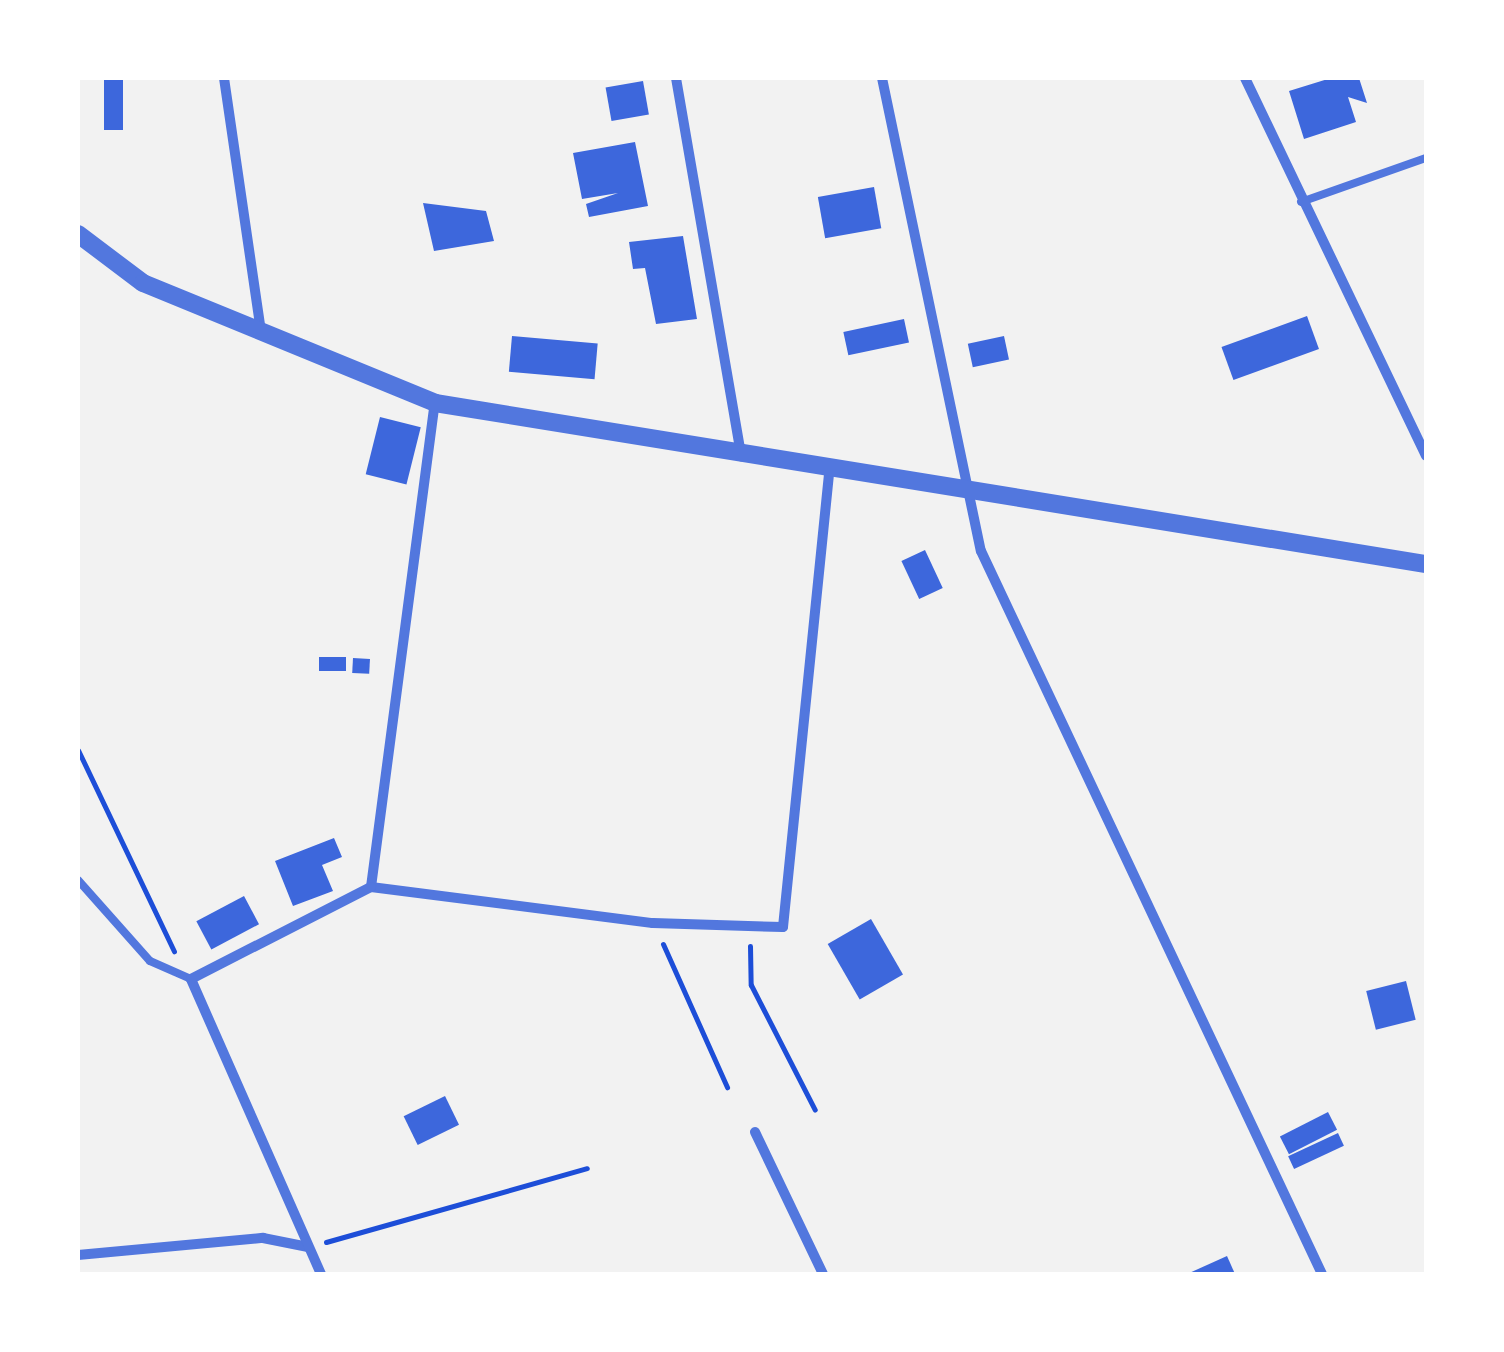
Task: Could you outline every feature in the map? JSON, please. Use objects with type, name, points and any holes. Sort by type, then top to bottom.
[{"type":"street","points":[[224,78],[262,337]]},
{"type":"street","points":[[676,78],[741,457]]},
{"type":"street","points":[[882,78],[981,551],[1322,1274]]},
{"type":"street","points":[[1245,78],[1301,202],[1426,456]]},
{"type":"street","points":[[78,234],[143,283],[262,337],[435,403],[741,457],[1426,564]]},
{"type":"street","points":[[371,888],[435,403]]},
{"type":"street","points":[[321,1274],[191,979],[371,888],[653,923],[752,928],[784,924],[829,471]]},
{"type":"street","points":[[755,1132],[823,1274]]},
{"type":"street","points":[[78,1255],[263,1238],[308,1248]]},
{"type":"lane","points":[[1301,202],[1426,158]]},
{"type":"lane","points":[[78,880],[150,962],[191,979]]},
{"type":"path","points":[[78,750],[191,979]]},
{"type":"path","points":[[653,923],[727,1087]]},
{"type":"path","points":[[752,928],[751,985],[815,1110]]},
{"type":"path","points":[[308,1248],[587,1168]]},
{"type":"building","points":[[104,78],[123,78],[123,130],[104,130]]},
{"type":"building","points":[[1331,78],[1359,78],[1367,103],[1348,97],[1356,122],[1304,139],[1289,91]]},
{"type":"building","points":[[643,81],[649,114],[611,121],[606,88]]},
{"type":"building","points":[[635,142],[648,206],[589,217],[586,204],[618,193],[582,199],[573,153]]},
{"type":"building","points":[[874,187],[881,228],[825,238],[818,197]]},
{"type":"building","points":[[423,203],[486,211],[494,241],[434,251]]},
{"type":"building","points":[[683,236],[697,319],[656,324],[645,268],[633,269],[629,242]]},
{"type":"building","points":[[1307,316],[1319,349],[1233,380],[1221,347]]},
{"type":"building","points":[[904,319],[909,342],[848,355],[843,332]]},
{"type":"building","points":[[512,336],[598,343],[595,379],[509,372]]},
{"type":"building","points":[[1004,336],[1009,359],[973,367],[968,344]]},
{"type":"building","points":[[380,417],[421,427],[406,484],[366,474]]},
{"type":"building","points":[[925,550],[943,588],[919,599],[901,561]]},
{"type":"building","points":[[319,657],[346,657],[346,671],[319,671]]},
{"type":"building","points":[[353,658],[370,659],[369,674],[352,673]]},
{"type":"building","points":[[334,838],[342,857],[322,865],[333,891],[293,906],[275,861]]},
{"type":"building","points":[[244,896],[259,924],[211,950],[196,921]]},
{"type":"building","points":[[871,919],[903,974],[860,999],[828,944]]},
{"type":"building","points":[[1406,981],[1416,1020],[1376,1030],[1366,991]]},
{"type":"building","points":[[445,1096],[459,1125],[418,1145],[404,1116]]},
{"type":"building","points":[[1328,1112],[1337,1130],[1289,1154],[1280,1137]]},
{"type":"building","points":[[1338,1133],[1344,1146],[1294,1169],[1288,1156]]},
{"type":"building","points":[[1227,1256],[1235,1274],[1187,1274]]}]
